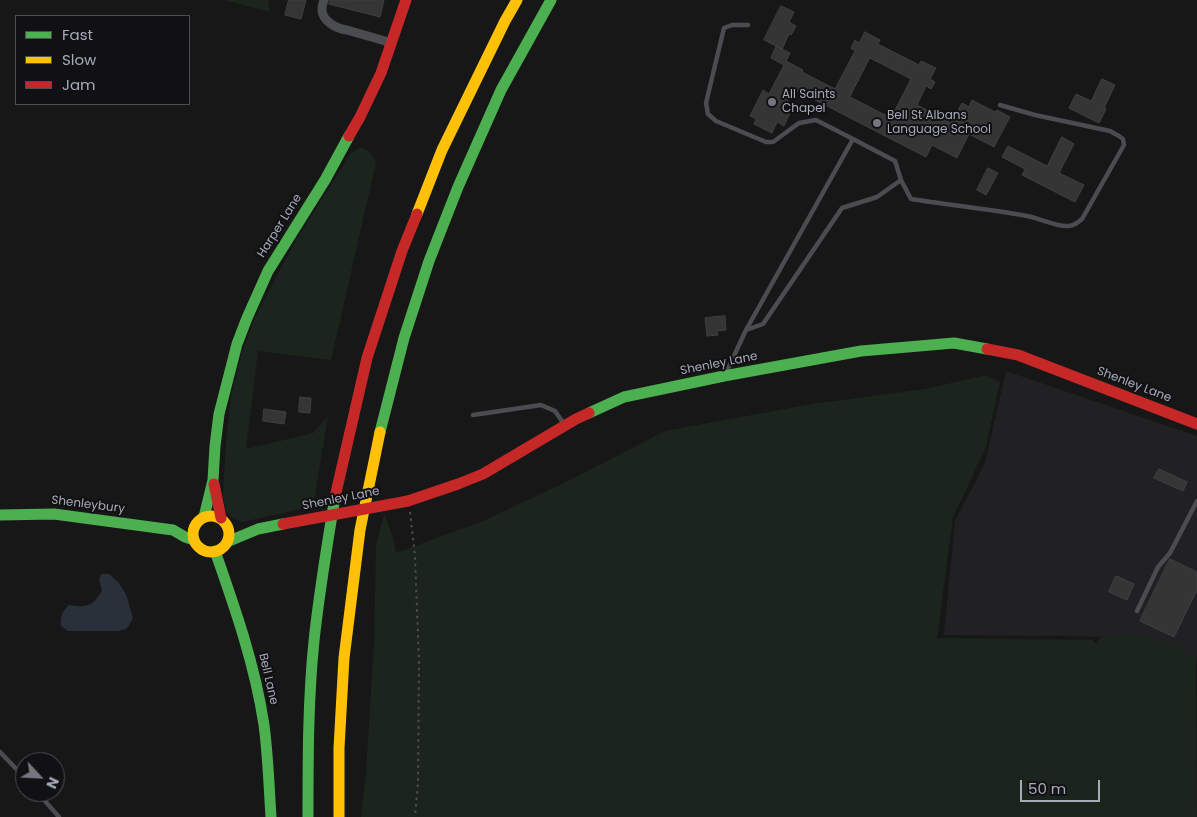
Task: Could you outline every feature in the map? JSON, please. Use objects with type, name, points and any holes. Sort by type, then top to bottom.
[{"type":"main road","name":"Harper Lane","points":[[200,520],[213,480],[219,414],[237,344],[247,318],[268,272],[351,134],[369,98],[392,44],[406,0]]},
{"type":"main road","points":[[308,817],[308,731],[314,642],[323,569],[338,485],[368,358],[402,252],[438,160],[504,21],[517,0]]},
{"type":"main road","points":[[339,817],[339,748],[344,658],[360,530],[385,411],[404,338],[429,261],[458,187],[501,90],[552,0]]},
{"type":"main road","name":"Shenley Lane","points":[[227,542],[258,529],[408,501],[458,484],[483,474],[576,419],[624,397],[724,376],[861,351],[954,343],[1018,355],[1197,424]]},
{"type":"main road","name":"Harper Lane","points":[[213,480],[224,521]]},
{"type":"main road","name":"Shenleybury","points":[[0,515],[54,514],[173,530],[194,540]]},
{"type":"main road","points":[[216,516],[224,521],[229,532],[227,542],[220,550],[210,552],[200,548],[194,540],[194,529],[200,520],[216,516]]},
{"type":"main road","name":"Shenleybury","points":[[173,530],[200,520]]},
{"type":"main road","name":"Shenley Lane","points":[[224,521],[258,529]]},
{"type":"main road","name":"Bell Lane","points":[[215,552],[254,673],[262,712],[271,817]]},
{"type":"street","points":[[324,0],[322,14],[329,23],[337,28],[392,44]]},
{"type":"lane","points":[[748,25],[732,25],[724,28],[706,103],[708,114],[716,121],[766,142],[774,142],[799,122],[816,120],[895,161],[901,180],[911,198],[1035,217],[1064,226],[1076,224],[1084,214],[1124,145],[1123,139],[1110,132],[1034,115],[1000,105]]},
{"type":"lane","points":[[724,376],[746,330],[853,139]]},
{"type":"lane","points":[[746,330],[763,324],[842,208],[877,197],[901,180]]},
{"type":"lane","points":[[473,415],[541,405],[555,411],[565,426]]},
{"type":"lane","points":[[1137,610],[1158,567],[1170,553],[1197,501]]},
{"type":"lane","points":[[0,752],[15,768]]},
{"type":"lane","points":[[46,802],[59,817]]},
{"type":"path","points":[[408,501],[416,556],[419,663],[418,782],[414,817]]},
{"type":"shaded area","points":[[224,0],[269,0],[270,12]]},
{"type":"shaded area","points":[[361,147],[374,157],[376,163],[331,360],[258,351],[246,449],[313,433],[328,416],[313,506],[243,522],[234,519],[226,512],[223,495],[231,396],[241,355],[255,317],[296,240],[351,153]]},
{"type":"shaded area","points":[[1006,371],[1197,436],[1197,666],[1196,656],[1175,645],[1134,634],[1101,637],[944,635],[955,521],[985,463]]},
{"type":"shaded area","points":[[986,375],[1000,382],[986,447],[953,517],[937,638],[1092,640],[1096,644],[1101,637],[1134,634],[1175,645],[1196,656],[1197,817],[361,817],[366,773],[374,646],[376,545],[384,513],[394,541],[396,553],[483,521],[568,481],[665,431],[812,404],[925,389]]},
{"type":"shaded area","points":[[101,574],[109,574],[118,582],[126,594],[133,618],[130,624],[126,629],[118,631],[68,631],[61,626],[63,612],[69,605],[85,606],[96,600],[102,590],[99,579]]},
{"type":"building","points":[[289,0],[306,0],[301,19],[285,15]]},
{"type":"building","points":[[330,0],[384,0],[380,17],[329,4]]},
{"type":"building","points":[[781,6],[794,12],[789,22],[796,26],[791,35],[789,34],[782,49],[764,40]]},
{"type":"building","points":[[865,32],[880,40],[878,44],[919,65],[921,61],[936,68],[930,79],[935,82],[931,89],[926,86],[917,105],[951,123],[962,103],[969,107],[972,100],[995,112],[997,110],[1010,117],[994,147],[969,134],[957,158],[932,145],[926,157],[794,89],[783,110],[790,113],[784,126],[777,122],[772,133],[754,124],[756,119],[750,116],[763,90],[769,94],[784,65],[771,58],[776,46],[790,53],[786,61],[803,70],[802,72],[835,89],[855,51],[851,48],[855,40],[859,43]],"holes":[[[870,58],[911,79],[891,118],[850,97]]]},
{"type":"building","points":[[1102,79],[1115,85],[1099,123],[1069,108],[1076,94],[1091,101]]},
{"type":"building","points":[[1062,137],[1074,144],[1059,173],[1084,185],[1075,202],[1022,175],[1025,169],[1002,157],[1008,146],[1047,166]]},
{"type":"building","points":[[988,168],[998,173],[986,195],[977,190]]},
{"type":"building","points":[[725,316],[726,330],[717,331],[718,335],[707,336],[705,318]]},
{"type":"building","points":[[300,397],[311,398],[310,413],[299,412]]},
{"type":"building","points":[[264,409],[286,412],[284,424],[263,421]]},
{"type":"building","points":[[1159,469],[1187,482],[1183,491],[1154,478]]},
{"type":"building","points":[[1170,559],[1197,572],[1197,590],[1174,637],[1140,621]]},
{"type":"building","points":[[1116,576],[1134,584],[1127,600],[1109,592]]},
{"type":"traffic: fast","points":[[380,432],[404,338],[429,261],[458,187],[501,90],[551,0]]},
{"type":"traffic: fast","points":[[204,517],[213,480],[219,414],[237,344],[268,271],[325,180],[349,136]]},
{"type":"traffic: fast","points":[[589,413],[624,397],[724,376],[861,351],[954,343],[987,349]]},
{"type":"traffic: fast","points":[[308,817],[312,663],[316,623],[335,497]]},
{"type":"traffic: fast","points":[[0,515],[54,514],[173,530],[194,540]]},
{"type":"traffic: fast","points":[[227,542],[258,529],[283,524]]},
{"type":"traffic: fast","points":[[215,551],[244,637],[260,703],[264,725],[271,817]]},
{"type":"traffic: slow","points":[[417,214],[442,150],[517,0]]},
{"type":"traffic: slow","points":[[339,817],[339,748],[344,658],[360,530],[380,432]]},
{"type":"traffic: slow","points":[[211,516],[218,517],[224,521],[228,527],[229,534],[228,541],[224,547],[218,551],[211,552],[204,551],[198,547],[194,541],[193,534],[194,527],[198,521],[204,517],[211,516]]},
{"type":"traffic: jam","points":[[349,136],[381,73],[406,0]]},
{"type":"traffic: jam","points":[[335,497],[367,358],[402,251],[417,214]]},
{"type":"traffic: jam","points":[[987,349],[1018,355],[1197,424]]},
{"type":"traffic: jam","points":[[408,501],[483,474],[589,413]]},
{"type":"traffic: jam","points":[[214,484],[221,518]]},
{"type":"traffic: jam","points":[[283,524],[408,501]]},
{"type":"place","name":"All Saints Chapel","points":[[772,102]]},
{"type":"place","name":"Bell St Albans Language School","points":[[877,123]]}]
